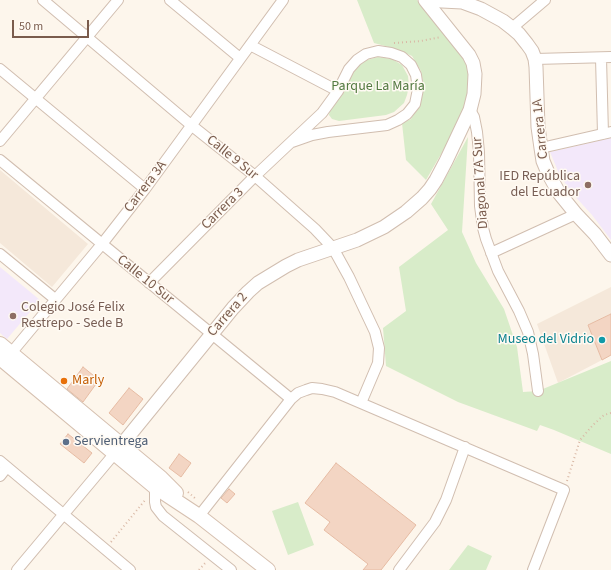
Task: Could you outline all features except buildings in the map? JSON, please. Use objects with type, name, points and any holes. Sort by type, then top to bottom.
[{"type":"main road","points":[[0,344],[4,359],[118,449],[161,478],[199,516]]},
{"type":"main road","points":[[118,449],[155,486],[199,516],[268,570]]},
{"type":"street","name":"Calle 9 Sur","points":[[43,0],[191,125],[255,176],[315,229],[333,248],[349,277],[375,332],[380,348],[378,363],[361,403]]},
{"type":"street","points":[[0,141],[118,0]]},
{"type":"street","points":[[170,0],[240,58]]},
{"type":"street","name":"Carrera 3A","points":[[4,359],[102,244],[145,189],[283,0]]},
{"type":"street","name":"Carrera 2","points":[[18,570],[232,308],[248,292],[258,283],[298,260],[357,240],[384,227],[406,212],[422,198],[436,180],[470,110],[474,94],[475,74],[473,63],[469,56],[425,0]]},
{"type":"street","points":[[452,33],[439,0],[462,0],[492,15],[519,34],[532,51],[535,59],[606,57],[607,133],[541,148]]},
{"type":"street","points":[[512,28],[545,0]]},
{"type":"street","points":[[250,45],[338,91]]},
{"type":"street","points":[[292,142],[328,132],[387,124],[398,120],[407,114],[415,104],[418,89],[416,74],[411,65],[402,57],[391,53],[378,51]]},
{"type":"street","name":"Carrera 3","points":[[149,283],[255,176],[322,112],[338,91],[349,69],[357,60],[366,54],[378,51]]},
{"type":"street","name":"Carrera 1A","points":[[535,59],[538,127],[543,161],[553,183],[567,203],[595,234],[611,255]]},
{"type":"street","points":[[0,69],[145,189]]},
{"type":"street","name":"Diagonal 7A Sur","points":[[470,110],[476,124],[477,132],[480,166],[480,206],[483,228],[498,271],[516,304],[528,332],[533,354],[538,391]]},
{"type":"street","name":"Calle 10 Sur","points":[[0,160],[291,399]]},
{"type":"street","points":[[491,253],[576,214]]},
{"type":"street","points":[[0,254],[55,300]]},
{"type":"street","points":[[199,516],[291,399],[298,393],[312,388],[322,388],[335,392],[564,490],[533,570]]},
{"type":"street","points":[[398,570],[435,522],[446,500],[465,448]]},
{"type":"street","points":[[0,476],[4,464],[130,570]]},
{"type":"street","points":[[155,486],[156,507],[163,516],[231,570]]},
{"type":"path","points":[[378,51],[393,43],[421,41],[452,33]]},
{"type":"path","points":[[564,490],[580,440],[592,424],[604,415],[611,412]]},
{"type":"path","points":[[106,550],[155,486]]},
{"type":"shaded area","name":"IED República del Ecuador","points":[[611,138],[611,240],[592,215],[572,193],[560,176],[550,152]]},
{"type":"shaded area","points":[[0,170],[88,244],[52,287],[0,243]]},
{"type":"shaded area","name":"Colegio José Felix Restrepo - Sede B","points":[[0,267],[40,300],[7,339],[0,333]]},
{"type":"shaded area","points":[[611,287],[611,314],[588,325],[602,360],[558,383],[537,324]]},
{"type":"green space","points":[[357,0],[417,0],[428,15],[454,42],[466,62],[471,80],[467,103],[426,180],[406,160],[402,123],[411,119],[419,105],[424,89],[421,71],[412,56],[396,49],[374,43]]},
{"type":"green space","name":"Parque La María","points":[[378,57],[392,59],[402,65],[408,76],[409,86],[404,103],[394,112],[386,115],[339,121],[332,119],[329,115],[330,110],[355,68],[367,60]]},
{"type":"green space","points":[[468,137],[462,232],[476,263],[504,309],[517,347],[523,392],[538,391],[611,361],[611,454],[540,425],[537,431],[458,402],[386,366],[383,328],[406,311],[399,267],[448,230],[431,204]]},
{"type":"green space","points":[[298,502],[314,545],[288,555],[272,511]]},
{"type":"green space","points":[[468,545],[492,556],[486,570],[449,570]]},
{"type":"place","name":"IED República del Ecuador","points":[[588,185]]},
{"type":"place","name":"Colegio José Felix Restrepo - Sede B","points":[[13,316]]},
{"type":"place","name":"Museo del Vidrio","points":[[602,340]]},
{"type":"place","name":"Marly","points":[[64,381]]},
{"type":"place","name":"Servientrega","points":[[66,442]]}]
